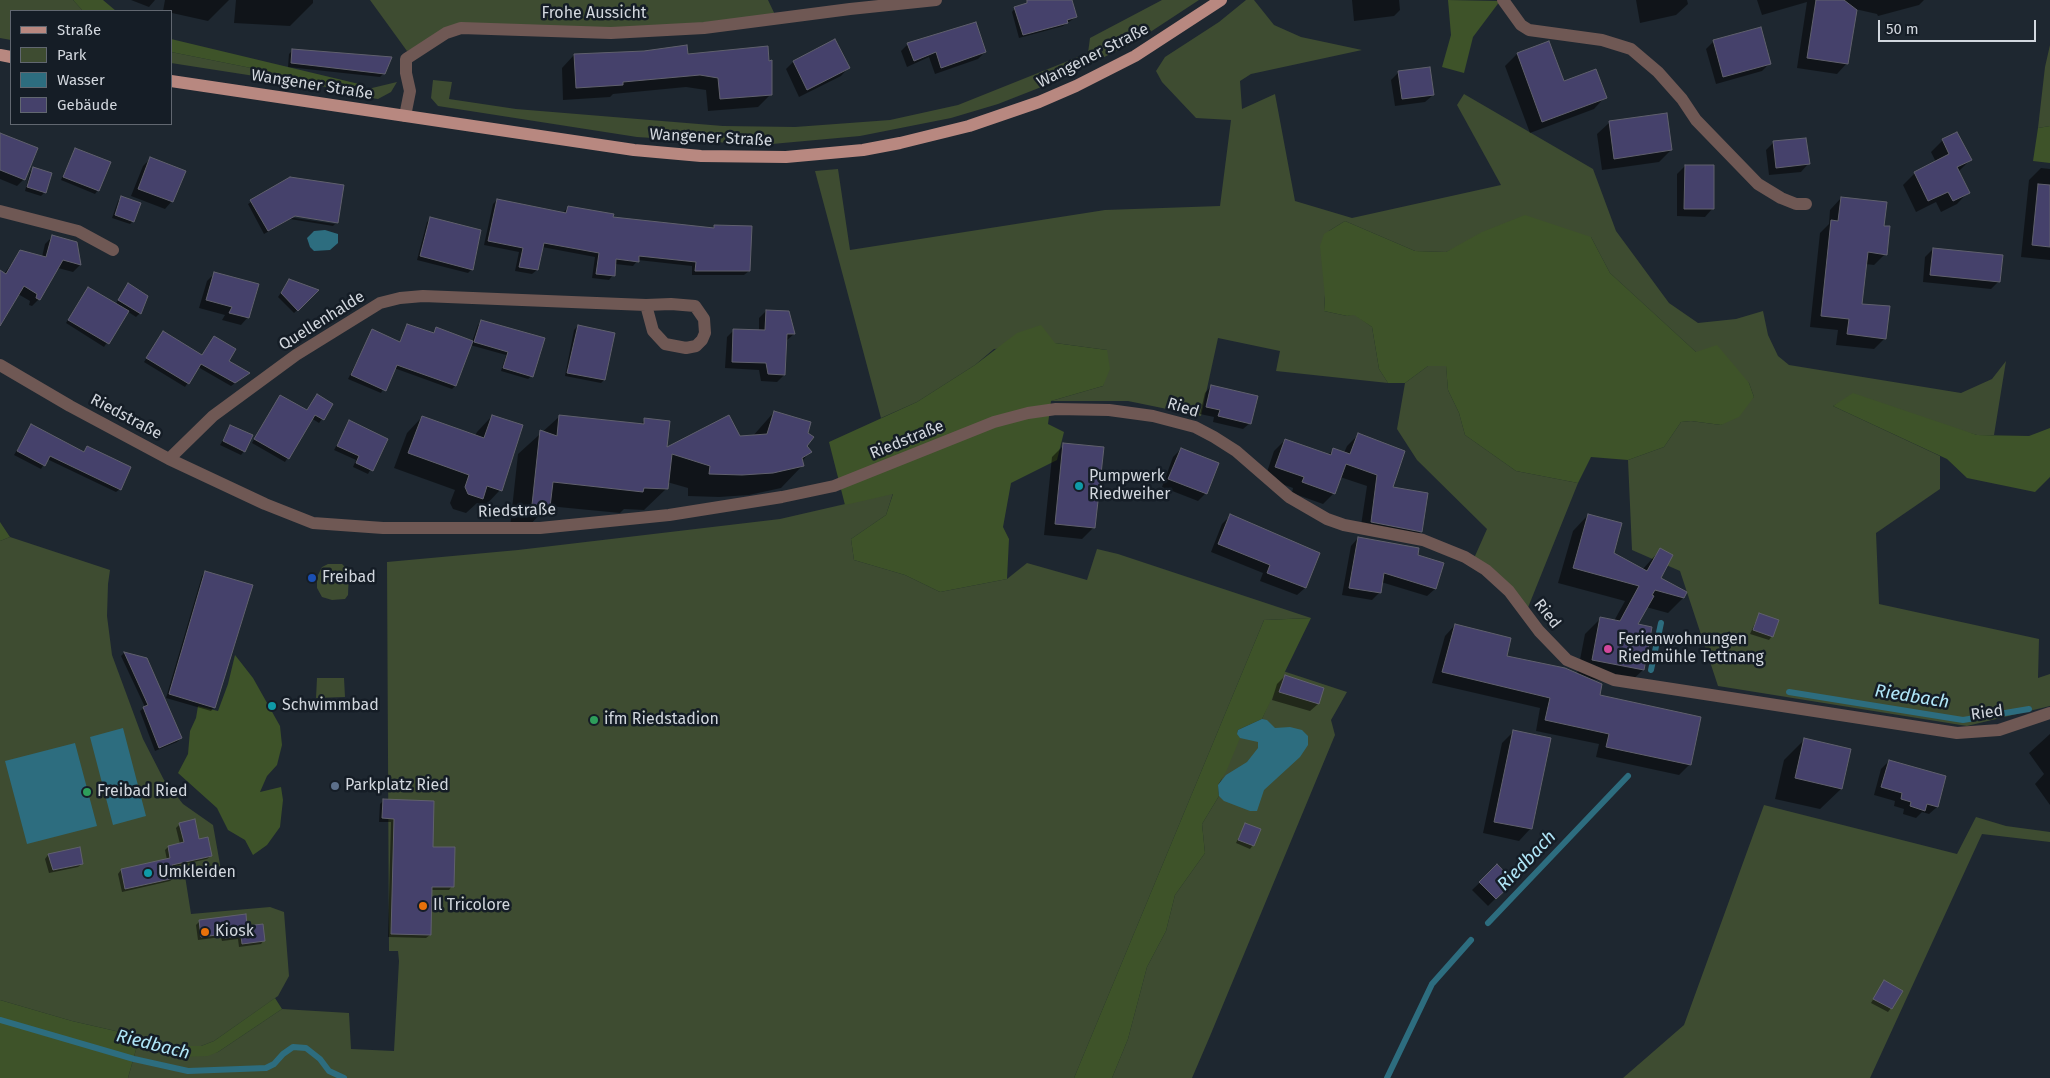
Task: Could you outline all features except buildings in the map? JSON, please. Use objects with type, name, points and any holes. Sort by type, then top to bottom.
[{"type":"main road","name":"Wangener Straße","points":[[172,81],[634,150],[701,156],[786,157],[863,150],[935,135],[1039,102],[1076,86],[1135,56],[1221,0]]},
{"type":"street","name":"Frohe Aussicht","points":[[405,116],[410,92],[406,73],[406,59],[446,33],[461,28],[611,33],[704,28],[936,0]]},
{"type":"street","points":[[1503,0],[1521,25],[1529,30],[1602,40],[1631,49],[1658,72],[1682,99],[1696,120],[1758,184],[1781,198],[1796,204],[1806,204]]},
{"type":"street","points":[[0,211],[78,231],[113,250]]},
{"type":"street","name":"Quellenhalde","points":[[169,459],[213,416],[296,355],[380,303],[400,298],[423,296],[695,306],[704,319],[705,333],[702,340],[696,346],[686,348],[665,344],[654,331],[646,305]]},
{"type":"street","name":"Riedstraße","points":[[0,364],[70,406],[169,459],[264,504],[313,523],[409,529],[540,528],[669,516],[834,486],[994,422],[1028,413],[1056,409]]},
{"type":"street","name":"Ried","points":[[1056,409],[1109,410],[1153,416],[1195,427],[1236,451],[1290,497],[1327,519],[1344,525],[1423,540],[1465,557],[1486,570],[1509,591],[1539,631],[1568,660],[1614,680],[1957,732],[1999,730],[2050,713]]},
{"type":"green space","points":[[0,0],[73,0],[82,10],[10,10],[10,40],[0,38]]},
{"type":"green space","points":[[73,0],[103,0],[115,10],[82,10]]},
{"type":"green space","points":[[370,0],[768,0],[777,19],[704,28],[461,28],[407,51]]},
{"type":"green space","points":[[1162,0],[1199,0],[1135,42],[1049,84],[998,104],[951,118],[860,136],[761,145],[637,137],[438,106],[431,98],[433,80],[452,82],[449,99],[516,109],[723,126],[795,127],[890,120],[958,105],[1088,53],[1090,38]]},
{"type":"green space","points":[[1246,0],[1254,0],[1274,25],[1301,37],[1362,50],[1251,74],[1240,81],[1242,109],[1275,94],[1295,201],[1352,218],[1501,185],[1457,105],[1464,94],[1593,169],[1616,231],[1669,303],[1698,323],[1736,319],[1763,311],[1768,335],[1778,356],[1789,365],[1961,393],[1992,379],[2006,361],[1994,435],[1977,435],[1845,400],[1833,406],[1940,456],[1940,489],[1876,533],[1879,604],[2039,639],[2038,678],[2050,674],[2050,706],[1967,726],[1718,686],[1680,571],[1632,550],[1628,460],[1664,447],[1681,422],[1691,421],[1721,425],[1754,397],[1749,383],[1696,352],[1610,273],[1591,237],[1458,247],[1446,252],[1415,251],[1345,221],[1329,231],[1324,311],[1347,316],[1354,314],[1372,327],[1379,369],[1388,383],[1276,371],[1280,351],[1218,338],[1201,416],[1128,401],[1051,401],[1103,386],[1107,350],[1055,343],[994,349],[975,365],[917,402],[881,418],[815,171],[838,169],[850,250],[1105,210],[1220,206],[1231,120],[1196,118],[1162,82],[1156,71],[1165,57],[1219,22]]},
{"type":"green space","points":[[1448,0],[1500,1],[1473,37],[1464,73],[1442,67],[1451,35]]},
{"type":"green space","points":[[172,39],[359,84],[351,88],[172,52]]},
{"type":"green space","points":[[2050,45],[2050,126],[2038,128],[2045,67]]},
{"type":"green space","points":[[172,52],[351,88],[338,89],[172,63]]},
{"type":"green space","points":[[397,82],[391,92],[378,99],[347,94]]},
{"type":"green space","points":[[2050,126],[2050,163],[2033,161],[2038,128]]},
{"type":"green space","points":[[1525,215],[1591,237],[1610,273],[1696,352],[1717,345],[1749,383],[1754,397],[1739,417],[1721,425],[1691,421],[1681,422],[1664,447],[1628,460],[1591,457],[1578,483],[1516,471],[1465,435],[1459,413],[1448,390],[1446,366],[1428,366],[1405,383],[1388,383],[1379,369],[1372,327],[1354,315],[1347,316],[1324,311],[1325,297],[1320,246],[1324,234],[1345,221],[1415,251],[1446,252],[1482,232]]},
{"type":"green space","points":[[1041,325],[1055,343],[1107,350],[1110,369],[1103,386],[1051,401],[1048,424],[1064,432],[1057,460],[1011,483],[1003,527],[1009,539],[1007,579],[940,592],[905,575],[854,560],[851,539],[886,515],[893,494],[845,505],[829,442],[917,402],[975,365],[1017,333]]},
{"type":"green space","points":[[1446,365],[1448,390],[1459,413],[1465,435],[1516,471],[1578,483],[1525,615],[1500,589],[1471,565],[1487,529],[1417,460],[1397,429],[1405,383],[1428,366]]},
{"type":"green space","points":[[1853,393],[1977,435],[2029,436],[2050,428],[2050,477],[2035,492],[1967,478],[1947,459],[1833,406]]},
{"type":"green space","points":[[893,493],[886,515],[851,539],[854,560],[905,575],[940,592],[1007,579],[1027,563],[1087,580],[1097,549],[1118,554],[1311,618],[1264,620],[1074,1078],[128,1078],[137,1046],[181,1057],[218,1052],[282,1009],[349,1013],[351,1049],[394,1051],[399,961],[398,951],[389,951],[387,562],[518,550],[780,519]]},
{"type":"green space","points":[[0,522],[10,537],[0,541]]},
{"type":"green space","name":"Freibad Ried","points":[[10,537],[110,570],[107,616],[112,655],[143,739],[164,780],[183,804],[213,825],[221,870],[185,876],[191,914],[270,907],[284,912],[289,976],[278,996],[214,1041],[201,1046],[181,1046],[72,1021],[0,1000],[0,541]]},
{"type":"green space","points":[[328,564],[342,564],[349,571],[348,595],[345,599],[332,600],[322,597],[317,588],[317,577],[322,567]]},
{"type":"green space","points":[[1311,618],[1262,719],[1238,730],[1237,734],[1240,738],[1226,772],[1218,785],[1219,796],[1202,824],[1205,853],[1175,895],[1166,931],[1147,967],[1128,1039],[1112,1078],[1074,1078],[1264,620]]},
{"type":"green space","points":[[235,655],[253,678],[280,726],[282,745],[277,765],[267,776],[260,792],[281,787],[283,800],[280,827],[267,845],[253,855],[245,840],[228,830],[217,808],[178,773],[188,754],[190,731],[196,718],[198,706],[218,711],[228,684]]},
{"type":"green space","points":[[1283,671],[1347,692],[1331,720],[1335,735],[1210,1036],[1192,1078],[1112,1078],[1128,1039],[1147,967],[1166,931],[1175,895],[1205,853],[1202,824],[1219,796],[1218,785],[1238,730],[1262,719]]},
{"type":"green space","points":[[317,678],[344,678],[345,697],[316,698]]},
{"type":"green space","points":[[1764,805],[1957,854],[1976,817],[2006,826],[2050,832],[2050,842],[1982,834],[1870,1078],[1623,1078],[1684,1025]]},
{"type":"green space","points":[[275,998],[282,1009],[218,1052],[208,1056],[181,1057],[137,1046],[128,1078],[0,1078],[0,1000],[72,1021],[181,1046],[201,1046],[214,1041]]},
{"type":"water","points":[[325,230],[338,234],[338,243],[330,250],[314,251],[310,247],[307,238],[314,231]]},
{"type":"water","points":[[1262,719],[1267,720],[1275,728],[1290,727],[1302,730],[1308,736],[1308,745],[1300,757],[1264,790],[1257,811],[1250,811],[1224,801],[1219,796],[1218,785],[1226,775],[1247,762],[1258,748],[1258,742],[1240,738],[1237,734],[1238,730]]},
{"type":"water","points":[[123,728],[146,816],[113,825],[90,737]]},
{"type":"water","points":[[75,743],[97,826],[27,844],[5,761]]},
{"type":"waterway","points":[[1651,670],[1661,623]]},
{"type":"waterway","name":"Riedbach","points":[[1789,692],[1963,720],[2029,709]]},
{"type":"waterway","name":"Riedbach","points":[[1488,923],[1628,776]]},
{"type":"waterway","name":"Riedbach","points":[[1387,1078],[1432,984],[1471,940]]},
{"type":"waterway","name":"Riedbach","points":[[0,1020],[134,1059],[188,1071],[266,1068],[274,1064],[293,1047],[306,1048],[320,1059],[329,1071],[344,1078]]},
{"type":"place","name":"Pumpwerk Riedweiher","points":[[1079,486]]},
{"type":"place","name":"Freibad","points":[[312,578]]},
{"type":"place","name":"Ferienwohnungen Riedmühle Tettnang","points":[[1608,649]]},
{"type":"place","name":"Schwimmbad","points":[[272,706]]},
{"type":"place","name":"ifm Riedstadion","points":[[594,720]]},
{"type":"place","name":"Parkplatz Ried","points":[[335,786]]},
{"type":"place","name":"Freibad Ried","points":[[87,792]]},
{"type":"place","name":"Umkleiden","points":[[148,873]]},
{"type":"place","name":"Il Tricolore","points":[[423,906]]},
{"type":"place","name":"Kiosk","points":[[205,932]]}]
